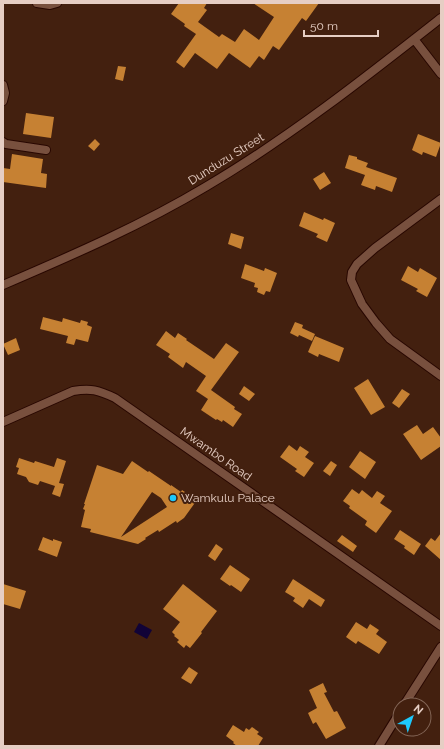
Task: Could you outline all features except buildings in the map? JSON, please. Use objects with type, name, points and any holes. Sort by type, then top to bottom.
[{"type":"street","points":[[37,3],[50,5],[57,3]]},
{"type":"street","name":"Dunduzu Street","points":[[3,285],[121,233],[168,209],[208,186],[310,118],[441,18]]},
{"type":"street","points":[[414,39],[441,74]]},
{"type":"street","points":[[3,85],[5,93],[3,101]]},
{"type":"street","points":[[3,142],[6,144],[46,150]]},
{"type":"street","points":[[441,199],[375,248],[357,264],[352,272],[351,280],[362,304],[385,334],[441,376]]},
{"type":"street","name":"Mwambo Road","points":[[3,422],[73,391],[84,389],[105,393],[115,398],[228,476],[441,626]]},
{"type":"street","points":[[409,697],[441,647]]},
{"type":"street","points":[[379,746],[392,725]]},
{"type":"shaded area","points":[[139,623],[152,630],[147,639],[134,632]]},
{"type":"place","name":"Wamkulu Palace","points":[[173,498]]}]
